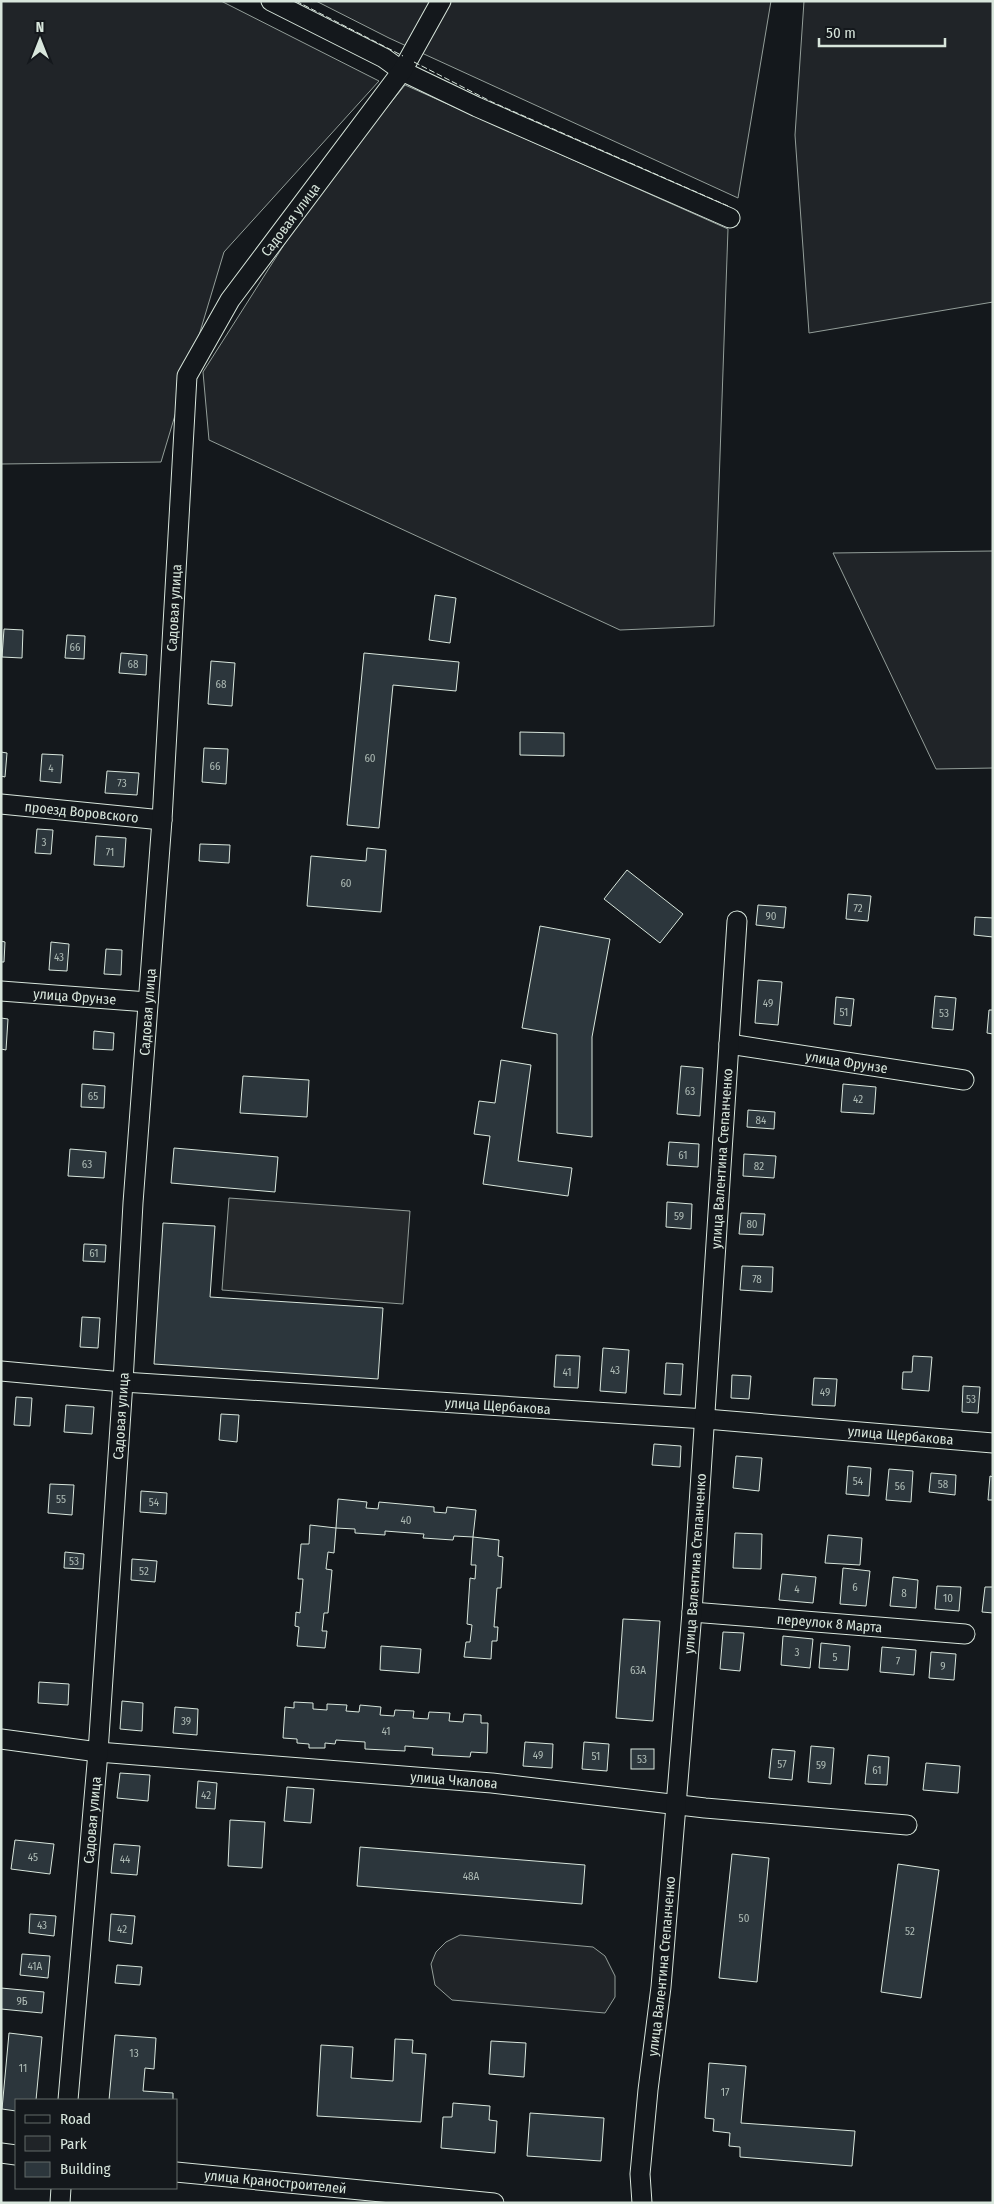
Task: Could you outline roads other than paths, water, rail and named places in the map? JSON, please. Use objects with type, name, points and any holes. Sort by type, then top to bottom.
[{"type":"street","points":[[271,1],[384,58],[402,71],[477,107],[730,218]]},
{"type":"street","name":"Садовая улица","points":[[68,2099],[98,1752],[124,1382],[133,1202],[162,820],[186,376],[230,300],[402,71],[441,1]]},
{"type":"street","name":"проезд Воровского","points":[[1,804],[162,820]]},
{"type":"street","name":"улица Валентина Степанченко","points":[[642,2203],[640,2174],[661,1987],[678,1804],[706,1419],[737,922]]},
{"type":"street","name":"улица Фрунзе","points":[[1,991],[148,1002]]},
{"type":"street","name":"улица Фрунзе","points":[[730,1044],[964,1080]]},
{"type":"street","name":"улица Щербакова","points":[[1,1371],[124,1382],[706,1419],[993,1443]]},
{"type":"street","name":"переулок 8 Марта","points":[[692,1612],[965,1634]]},
{"type":"street","name":"улица Чкалова","points":[[1,1739],[98,1752],[492,1783],[678,1804],[907,1825]]},
{"type":"street","points":[[1,2153],[15,2155]]},
{"type":"street","name":"улица Краностроителей","points":[[178,2172],[494,2203]]},
{"type":"street","points":[[60,2203],[61,2189]]}]
